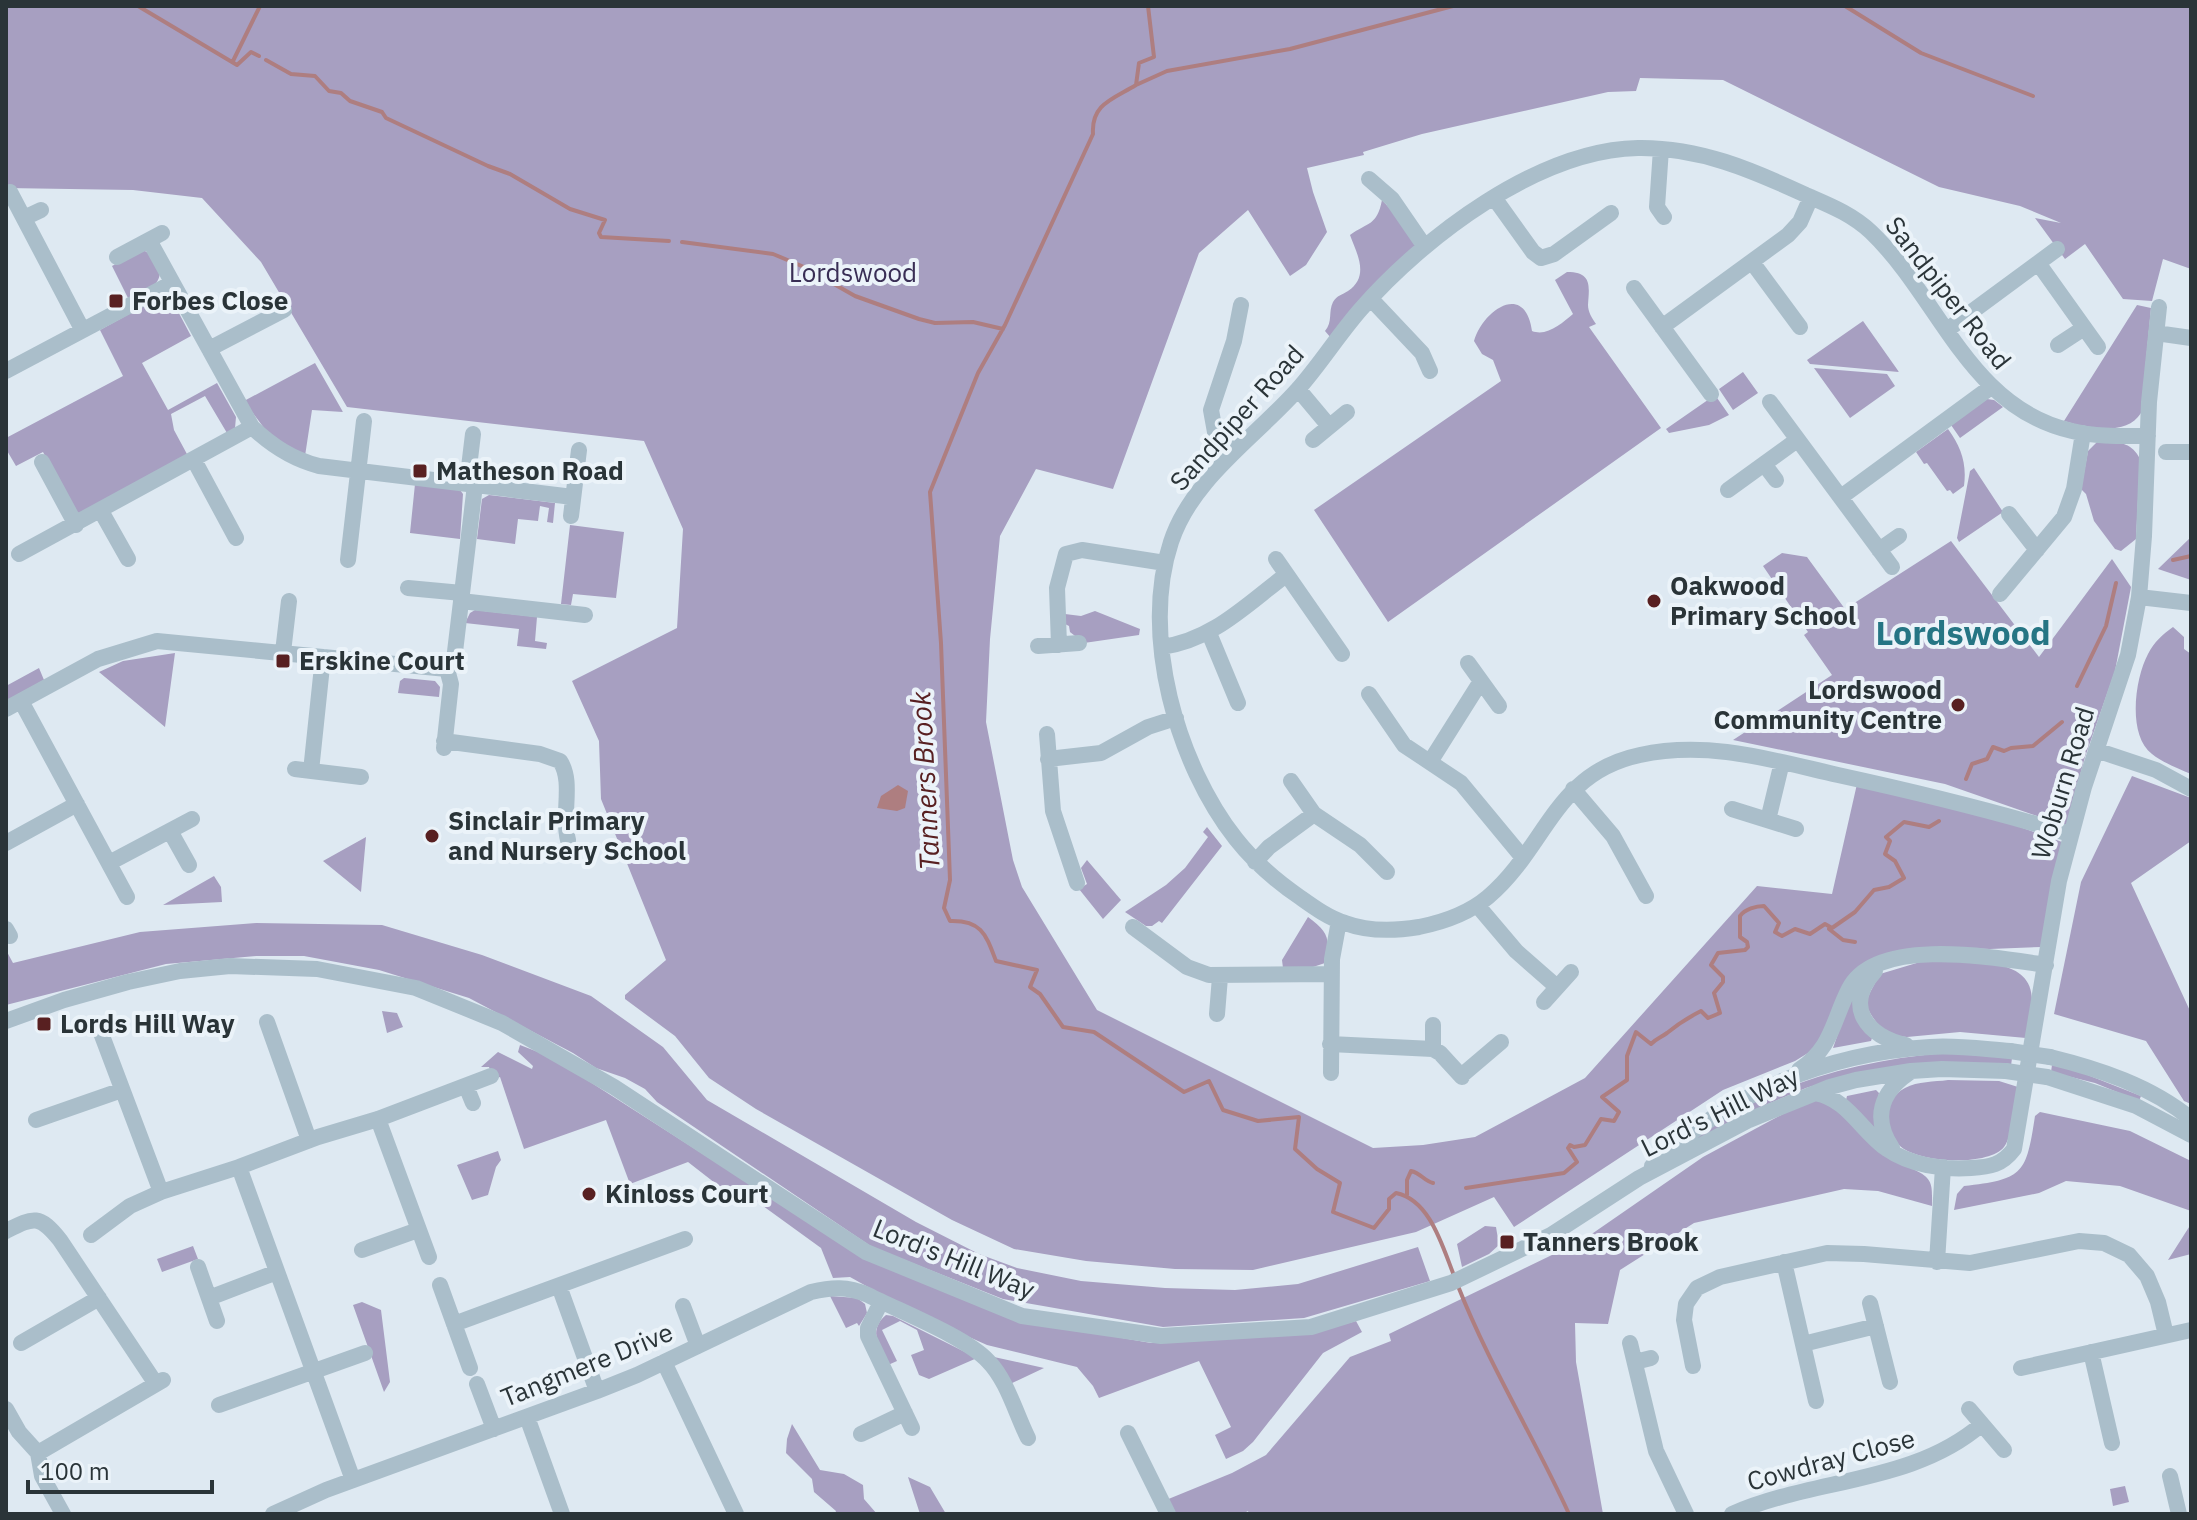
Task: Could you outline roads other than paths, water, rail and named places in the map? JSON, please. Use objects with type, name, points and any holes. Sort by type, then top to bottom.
[{"type":"street","name":"Sandpiper Road","points":[[2070,834],[1913,791],[1729,750],[1658,751],[1613,762],[1573,789],[1499,887],[1477,905],[1443,921],[1402,929],[1365,929],[1339,921],[1291,891],[1255,862],[1225,825],[1208,797],[1191,762],[1176,718],[1162,647],[1160,607],[1165,563],[1183,516],[1209,479],[1298,389],[1371,299],[1425,247],[1527,180],[1577,159],[1621,149],[1661,149],[1716,158],[1764,175],[1851,216],[1875,236],[1909,275],[1947,330],[1991,387],[2007,402],[2040,421],[2083,433],[2148,436]]},
{"type":"street","points":[[1661,149],[1657,207],[1664,217]]},
{"type":"street","points":[[1369,179],[1392,199],[1425,247]]},
{"type":"street","points":[[10,192],[82,329]]},
{"type":"street","points":[[1662,327],[1795,229],[1811,197]]},
{"type":"street","points":[[1495,199],[1533,252],[1541,258],[1554,254],[1611,213]]},
{"type":"street","points":[[24,218],[41,210]]},
{"type":"street","points":[[117,257],[156,236],[172,283],[252,427],[269,443],[303,462],[573,497]]},
{"type":"street","points":[[1947,330],[2057,249]]},
{"type":"street","points":[[1752,262],[1800,327]]},
{"type":"street","points":[[2038,263],[2098,347]]},
{"type":"street","points":[[6,371],[172,283]]},
{"type":"street","points":[[1634,288],[1711,394]]},
{"type":"street","points":[[1781,301],[1796,290]]},
{"type":"street","points":[[1371,299],[1428,349],[1430,371]]},
{"type":"street","points":[[1234,452],[1215,432],[1211,410],[1238,326],[1241,305]]},
{"type":"street","name":"Woburn Road","points":[[1898,1155],[1915,1162],[1965,1169],[2002,1163],[2014,1149],[2070,834],[2128,655],[2139,597],[2159,307]]},
{"type":"street","points":[[209,349],[284,310]]},
{"type":"street","points":[[1238,326],[1256,331]]},
{"type":"street","points":[[2058,345],[2084,328]]},
{"type":"street","points":[[2156,333],[2191,338]]},
{"type":"street","points":[[1841,497],[1991,387]]},
{"type":"street","points":[[1298,389],[1329,426]]},
{"type":"street","points":[[1770,402],[1892,567]]},
{"type":"street","points":[[1313,440],[1347,412]]},
{"type":"street","points":[[348,560],[364,421]]},
{"type":"street","points":[[19,554],[252,427]]},
{"type":"street","points":[[2000,594],[2058,526],[2070,504],[2083,433]]},
{"type":"street","points":[[447,669],[454,660],[461,597],[473,434]]},
{"type":"street","points":[[1728,490],[1797,440]]},
{"type":"street","points":[[571,516],[579,450]]},
{"type":"street","points":[[2166,452],[2191,452]]},
{"type":"street","points":[[194,460],[236,538]]},
{"type":"street","points":[[42,462],[76,525]]},
{"type":"street","points":[[1764,464],[1776,480]]},
{"type":"street","points":[[101,511],[128,559]]},
{"type":"street","points":[[2009,514],[2037,550]]},
{"type":"street","points":[[1879,550],[1899,536]]},
{"type":"street","points":[[1059,645],[1057,588],[1066,554],[1082,550],[1165,563]]},
{"type":"street","points":[[1276,559],[1342,654]]},
{"type":"street","points":[[1162,647],[1209,633],[1286,575]]},
{"type":"street","points":[[408,588],[585,615]]},
{"type":"street","points":[[2139,597],[2191,603]]},
{"type":"street","points":[[283,652],[289,601]]},
{"type":"street","points":[[1307,637],[1322,626]]},
{"type":"street","points":[[1209,633],[1238,703]]},
{"type":"street","points":[[127,897],[77,804],[13,705],[113,652],[157,641],[447,669]]},
{"type":"street","points":[[1038,646],[1079,643]]},
{"type":"street","points":[[323,657],[303,770],[361,777]]},
{"type":"street","points":[[1468,663],[1499,706]]},
{"type":"street","points":[[447,669],[451,684],[444,744],[540,754],[560,761],[564,767],[566,786],[557,820],[568,840]]},
{"type":"street","points":[[1230,684],[1246,677]]},
{"type":"street","points":[[1430,762],[1481,681]]},
{"type":"street","points":[[1369,694],[1395,717],[1404,745],[1461,783],[1523,858]]},
{"type":"street","points":[[1048,759],[1101,753],[1148,727],[1176,718]]},
{"type":"street","points":[[1047,734],[1053,811],[1075,854],[1077,883]]},
{"type":"street","points":[[2096,750],[2156,770],[2191,789]]},
{"type":"street","points":[[1768,820],[1782,762]]},
{"type":"street","points":[[1291,781],[1314,814],[1366,850],[1387,872]]},
{"type":"street","points":[[1573,789],[1613,836],[1646,896]]},
{"type":"street","points":[[6,843],[77,804]]},
{"type":"street","points":[[1732,809],[1796,829]]},
{"type":"street","points":[[1255,862],[1269,847],[1314,814]]},
{"type":"street","points":[[109,863],[192,819]]},
{"type":"street","points":[[170,831],[189,865]]},
{"type":"street","points":[[1354,864],[1366,850]]},
{"type":"street","points":[[1477,905],[1516,951],[1557,987]]},
{"type":"street","points":[[1331,1073],[1331,974],[1339,921]]},
{"type":"street","points":[[1133,927],[1187,967],[1220,977],[1331,974]]},
{"type":"street","points":[[1153,943],[1163,927]]},
{"type":"street","points":[[1779,1082],[1820,1054],[1852,982],[1881,964],[1922,955],[1954,953],[2046,965]]},
{"type":"street","points":[[1881,964],[1869,977],[1860,998],[1864,1019],[1878,1036],[1889,1041],[1928,1047]]},
{"type":"street","name":"Lord's Hill Way","points":[[6,1021],[64,1000],[180,971],[270,966],[317,969],[416,988],[502,1023],[634,1100],[866,1252],[1022,1316],[1161,1336],[1311,1327],[1440,1286],[1569,1225],[1639,1178],[1749,1120],[1813,1093],[1856,1080],[1942,1069],[2006,1071],[2047,1077],[2136,1106],[2191,1135]]},
{"type":"street","points":[[1544,1002],[1571,972]]},
{"type":"street","points":[[1217,1014],[1220,977]]},
{"type":"street","points":[[267,1022],[309,1140]]},
{"type":"street","points":[[1433,1025],[1433,1049]]},
{"type":"street","points":[[101,1033],[161,1192]]},
{"type":"street","points":[[1330,1044],[1433,1049],[1461,1077],[1501,1042]]},
{"type":"street","name":"Lord's Hill Way","points":[[1639,1178],[1674,1144],[1741,1100],[1779,1082],[1842,1061],[1899,1050],[1928,1047],[2010,1051],[2050,1057],[2085,1066],[2144,1090],[2191,1119]]},
{"type":"street","points":[[1898,1155],[1881,1128],[1880,1109],[1890,1089],[1911,1071]]},
{"type":"street","points":[[91,1235],[130,1206],[161,1192],[378,1119],[491,1076]]},
{"type":"street","points":[[466,1086],[473,1103]]},
{"type":"street","points":[[36,1120],[122,1090]]},
{"type":"street","points":[[1813,1093],[1837,1100],[1873,1136],[1898,1155]]},
{"type":"street","points":[[378,1119],[429,1257]]},
{"type":"street","points":[[239,1167],[353,1480]]},
{"type":"street","points":[[1937,1262],[1943,1167]]},
{"type":"street","points":[[6,1231],[26,1221],[45,1222],[160,1382],[38,1453]]},
{"type":"street","points":[[362,1250],[418,1230]]},
{"type":"street","points":[[454,1324],[685,1239]]},
{"type":"street","points":[[1693,1366],[1684,1312],[1697,1288],[1711,1279],[1841,1253],[1970,1263],[2079,1241],[2104,1243],[2129,1255],[2147,1276],[2158,1302],[2166,1335]]},
{"type":"street","points":[[1784,1262],[1803,1344],[1802,1379],[1816,1401]]},
{"type":"street","points":[[198,1267],[217,1321]]},
{"type":"street","points":[[209,1298],[277,1272]]},
{"type":"street","points":[[440,1285],[470,1368]]},
{"type":"street","points":[[559,1286],[597,1391]]},
{"type":"street","name":"Tangmere Drive","points":[[273,1514],[353,1480],[597,1391],[811,1292],[824,1289],[852,1289],[963,1343],[989,1362],[1028,1438]]},
{"type":"street","points":[[21,1343],[99,1298]]},
{"type":"street","points":[[861,1434],[908,1421],[868,1336],[868,1328],[881,1302]]},
{"type":"street","points":[[1870,1303],[1890,1382]]},
{"type":"street","name":"Tangmere Drive","points":[[683,1306],[698,1346]]},
{"type":"street","points":[[1803,1344],[1876,1326]]},
{"type":"street","points":[[2021,1368],[2191,1330]]},
{"type":"street","points":[[1630,1343],[1643,1360],[1656,1451],[1686,1514]]},
{"type":"street","points":[[2036,1345],[2040,1363]]},
{"type":"street","points":[[1671,1352],[1689,1348]]},
{"type":"street","points":[[2091,1352],[2116,1423],[2112,1443]]},
{"type":"street","points":[[219,1405],[365,1353]]},
{"type":"street","points":[[664,1362],[736,1514]]},
{"type":"street","name":"Tangmere Drive","points":[[477,1384],[494,1429]]},
{"type":"street","points":[[6,1409],[19,1432],[38,1453],[42,1476],[63,1514]]},
{"type":"street","points":[[1969,1409],[2004,1450]]},
{"type":"street","points":[[527,1417],[562,1514]]},
{"type":"street","name":"Cowdray Close","points":[[1732,1514],[1770,1500],[1925,1460],[1953,1447],[1982,1424]]},
{"type":"street","points":[[1128,1433],[1168,1514]]},
{"type":"street","points":[[2170,1476],[2179,1514]]},
{"type":"waterway","points":[[138,6],[237,65],[251,52],[259,56]]},
{"type":"waterway","points":[[233,61],[260,6]]},
{"type":"waterway","name":"Tanners Brook","points":[[1148,6],[1154,57],[1139,63],[1136,85],[1105,104],[1096,116],[1093,134],[1005,325],[978,373],[930,492],[941,643],[950,880],[944,908],[950,921],[969,923],[981,931],[996,961],[1037,970],[1030,987],[1040,994],[1063,1027],[1094,1032],[1184,1092],[1209,1081],[1223,1110],[1258,1121],[1299,1117],[1295,1149],[1317,1169],[1340,1183],[1333,1212],[1374,1228],[1389,1209],[1389,1199],[1396,1193],[1408,1197],[1427,1215],[1434,1227],[1455,1278]]},
{"type":"waterway","points":[[1136,85],[1167,71],[1290,49],[1453,6]]},
{"type":"waterway","points":[[1845,6],[1921,53],[2033,96]]},
{"type":"waterway","points":[[266,60],[291,74],[315,76],[329,91],[341,93],[350,101],[382,112],[386,118],[510,174],[570,209],[605,220],[599,233],[601,237],[669,241]]},
{"type":"waterway","points":[[682,242],[773,254],[804,267],[855,296],[919,319],[935,323],[973,322],[1003,329]]},
{"type":"waterway","points":[[2173,560],[2191,556]]},
{"type":"waterway","points":[[2077,686],[2106,626],[2116,583]]},
{"type":"waterway","points":[[1966,779],[1972,764],[1987,759],[1993,747],[2004,751],[2033,746],[2062,722]]},
{"type":"waterway","points":[[1466,1188],[1564,1173],[1577,1162],[1568,1148],[1570,1145],[1585,1145],[1601,1119],[1614,1121],[1619,1112],[1602,1097],[1627,1080],[1627,1056],[1636,1032],[1651,1044],[1701,1011],[1708,1018],[1720,1013],[1714,993],[1723,982],[1723,977],[1711,965],[1718,953],[1748,947],[1740,937],[1742,914],[1751,908],[1764,906],[1779,923],[1775,932],[1782,936],[1795,929],[1810,934],[1825,924],[1832,928],[1855,912],[1874,890],[1889,887],[1904,878],[1895,861],[1885,854],[1890,841],[1886,837],[1904,822],[1929,827],[1939,821]]},
{"type":"waterway","points":[[1829,929],[1843,940],[1855,942]]},
{"type":"waterway","points":[[1407,1195],[1407,1180],[1411,1171],[1433,1183]]},
{"type":"waterway","name":"Tanners Brook","points":[[1458,1286],[1569,1514]]},
{"type":"place","name":"Forbes Close","points":[[116,301]]},
{"type":"place","name":"Matheson Road","points":[[420,471]]},
{"type":"place","name":"Oakwood Primary School","points":[[1654,601]]},
{"type":"place","name":"Erskine Court","points":[[283,661]]},
{"type":"place","name":"Lordswood Community Centre","points":[[1958,705]]},
{"type":"place","name":"Sinclair Primary and Nursery School","points":[[432,836]]},
{"type":"place","name":"Lords Hill Way","points":[[44,1024]]},
{"type":"place","name":"Kinloss Court","points":[[589,1194]]},
{"type":"place","name":"Tanners Brook","points":[[1507,1242]]},
{"type":"district","name":"Lordswood","points":[[1963,633]]}]
